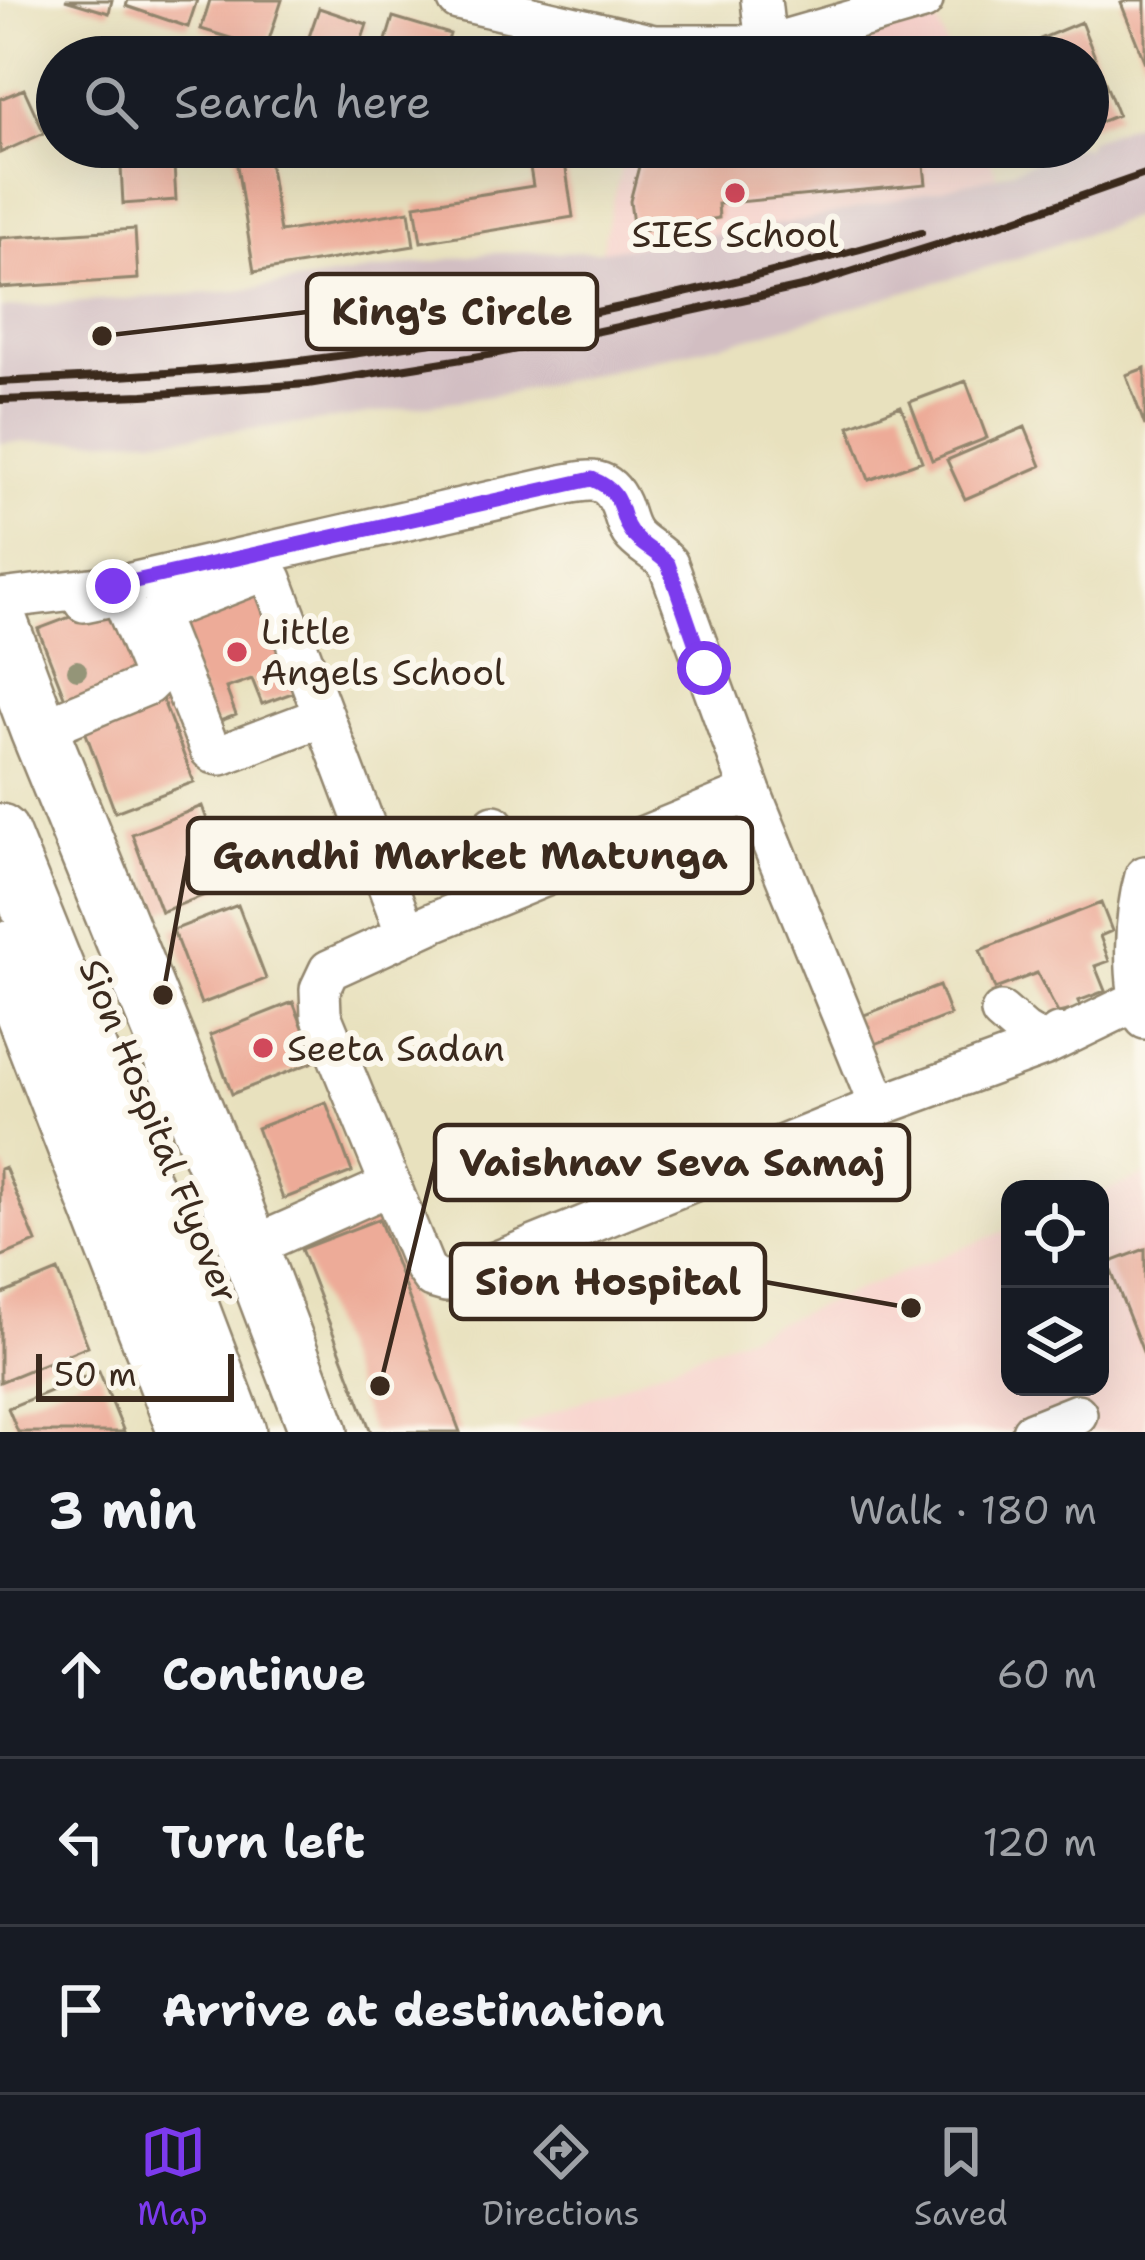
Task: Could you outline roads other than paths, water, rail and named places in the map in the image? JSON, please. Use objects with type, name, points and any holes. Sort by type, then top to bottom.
[{"type":"highway","points":[[0,626],[29,737],[249,1247],[319,1432]]},
{"type":"highway","points":[[11,838],[29,737]]},
{"type":"highway","name":"Sion Hospital Flyover","points":[[11,838],[237,1432]]},
{"type":"highway","name":"Sion Hospital Flyover","points":[[11,838],[197,1220],[277,1432]]},
{"type":"highway","points":[[0,950],[188,1432]]},
{"type":"street","points":[[458,0],[615,36]]},
{"type":"street","points":[[761,0],[765,36]]},
{"type":"street","points":[[797,36],[923,0]]},
{"type":"street","points":[[0,599],[113,586],[592,479],[619,500],[636,539],[668,564],[751,792],[879,1106]]},
{"type":"street","points":[[324,716],[214,754],[159,622],[161,611],[268,573],[272,579],[324,716],[406,934]]},
{"type":"street","points":[[0,615],[118,597],[155,677],[147,686],[29,737]]},
{"type":"street","points":[[751,792],[329,970],[320,989],[321,1015],[432,1278],[446,1282],[879,1106],[1143,1005],[1137,933],[1145,876]]},
{"type":"street","points":[[494,825],[519,887]]},
{"type":"street","points":[[1046,1045],[1099,996]]},
{"type":"street","points":[[1000,1012],[1046,1045]]},
{"type":"street","points":[[249,1247],[391,1185]]},
{"type":"street","points":[[1032,1432],[1077,1414]]},
{"type":"railway","points":[[0,400],[308,384],[493,354],[806,286],[1145,174]]},
{"type":"railway","points":[[0,382],[262,365],[457,338],[690,292],[921,232]]},
{"type":"place","name":"SIES School","points":[[735,193]]},
{"type":"place","name":"King's Circle","points":[[102,336]]},
{"type":"place","name":"Little Angels School","points":[[237,652]]},
{"type":"place","name":"Gandhi Market Matunga","points":[[163,995]]},
{"type":"place","name":"Seeta Sadan","points":[[263,1048]]},
{"type":"place","name":"Sion Hospital","points":[[911,1308]]},
{"type":"place","name":"Vaishnav Seva Samaj","points":[[380,1386]]}]
